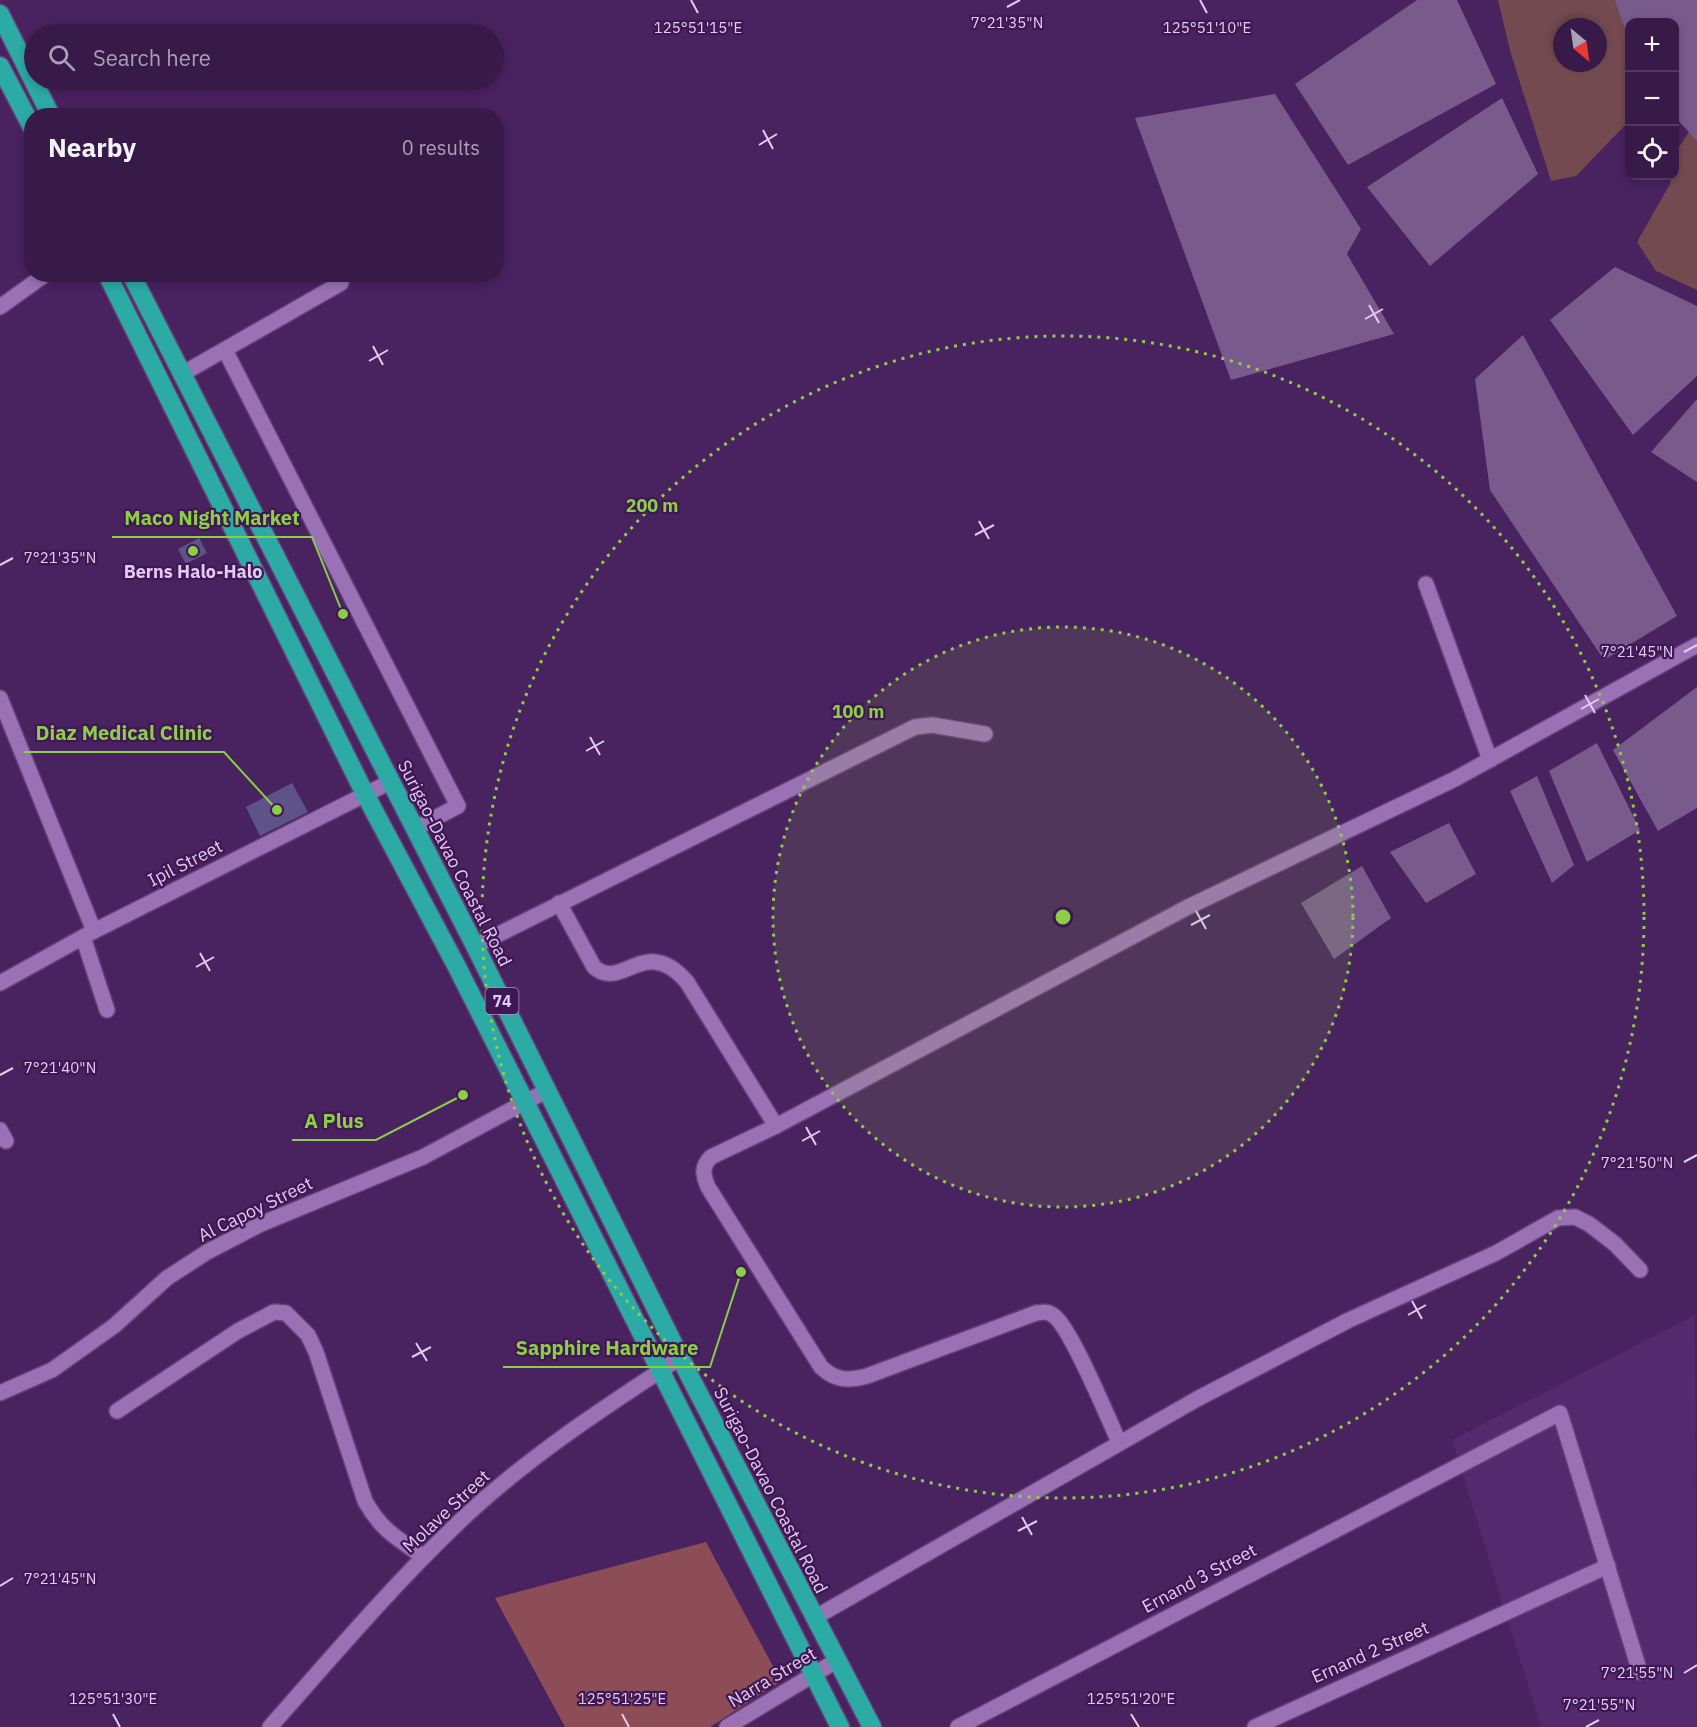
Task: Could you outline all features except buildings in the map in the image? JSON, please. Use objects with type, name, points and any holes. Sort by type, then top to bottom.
[{"type":"highway","points":[[0,14],[24,62]]},
{"type":"highway","points":[[0,66],[24,112]]},
{"type":"highway","points":[[38,90],[47,108]]},
{"type":"highway","name":"74","points":[[111,282],[364,794],[525,1103],[840,1727]]},
{"type":"highway","name":"Surigao-Davao Coastal Road","points":[[135,282],[475,946],[680,1358],[813,1618],[872,1727]]},
{"type":"street","points":[[0,307],[35,282]]},
{"type":"street","points":[[182,374],[341,283]]},
{"type":"street","points":[[225,350],[458,806],[414,829]]},
{"type":"street","points":[[1426,584],[1490,760]]},
{"type":"street","points":[[1119,1442],[1070,1338],[1055,1316],[1047,1312],[1036,1312],[854,1380],[841,1380],[821,1367],[708,1187],[703,1171],[711,1158],[776,1126],[1188,907],[1490,760],[1697,645]]},
{"type":"street","points":[[0,698],[89,934],[108,1010]]},
{"type":"street","points":[[475,946],[915,727],[932,725],[985,735]]},
{"type":"street","name":"Ipil Street","points":[[0,983],[89,934],[390,782]]},
{"type":"street","points":[[559,903],[594,967],[600,973],[609,975],[644,963],[663,962],[676,969],[687,982],[776,1126]]},
{"type":"street","name":"Al Capoy Street","points":[[0,1394],[52,1370],[114,1326],[167,1278],[207,1252],[261,1224],[423,1157],[546,1091]]},
{"type":"street","points":[[813,1618],[1119,1442],[1279,1355],[1496,1253],[1558,1218],[1575,1217],[1589,1224],[1615,1244],[1640,1270]]},
{"type":"street","points":[[117,1411],[238,1331],[274,1312],[286,1312],[308,1335],[316,1352],[365,1501],[373,1516],[384,1530],[424,1557]]},
{"type":"street","name":"Molave Street","points":[[270,1727],[386,1595],[498,1488],[586,1420],[680,1358]]},
{"type":"street","name":"Ernand 3 Street","points":[[958,1727],[1457,1464],[1560,1413],[1608,1566]]},
{"type":"street","points":[[1608,1566],[1641,1672]]},
{"type":"street","name":"Ernand 2 Street","points":[[1255,1727],[1608,1566]]},
{"type":"street","name":"Narra Street","points":[[727,1727],[836,1660]]},
{"type":"shaded area","points":[[1417,0],[1457,0],[1496,84],[1348,165],[1295,84]]},
{"type":"shaded area","points":[[1498,0],[1671,0],[1673,18],[1625,18],[1625,125],[1576,176],[1551,181],[1511,54]]},
{"type":"shaded area","points":[[1615,0],[1697,0],[1697,141],[1679,121],[1679,18],[1625,18],[1625,29]]},
{"type":"shaded area","points":[[1275,94],[1361,229],[1347,254],[1394,334],[1231,380],[1135,118]]},
{"type":"shaded area","points":[[1502,98],[1538,174],[1430,266],[1367,187]]},
{"type":"shaded area","points":[[1697,120],[1697,290],[1656,271],[1637,242],[1670,180],[1679,180],[1679,147]]},
{"type":"shaded area","points":[[1615,267],[1697,306],[1697,376],[1633,435],[1550,320]]},
{"type":"shaded area","points":[[1523,335],[1677,616],[1604,660],[1490,490],[1475,379]]},
{"type":"shaded area","points":[[1697,399],[1697,482],[1651,452]]},
{"type":"shaded area","points":[[1697,687],[1697,808],[1658,831],[1613,750]]},
{"type":"shaded area","points":[[1597,743],[1640,830],[1587,862],[1549,771]]},
{"type":"shaded area","points":[[1537,776],[1574,865],[1552,883],[1510,791]]},
{"type":"shaded area","points":[[1449,823],[1476,874],[1426,903],[1390,852]]},
{"type":"shaded area","points":[[1362,866],[1391,918],[1334,959],[1301,903]]},
{"type":"shaded area","points":[[1695,1315],[1697,1727],[1541,1727],[1452,1440]]},
{"type":"shaded area","points":[[706,1542],[781,1681],[710,1727],[565,1727],[495,1598]]},
{"type":"place","name":"Berns Halo-Halo","points":[[193,551]]},
{"type":"place","name":"Maco Night Market","points":[[343,614]]},
{"type":"place","name":"Diaz Medical Clinic","points":[[277,810]]},
{"type":"place","name":"A Plus","points":[[463,1095]]},
{"type":"place","name":"Sapphire Hardware","points":[[741,1272]]}]
